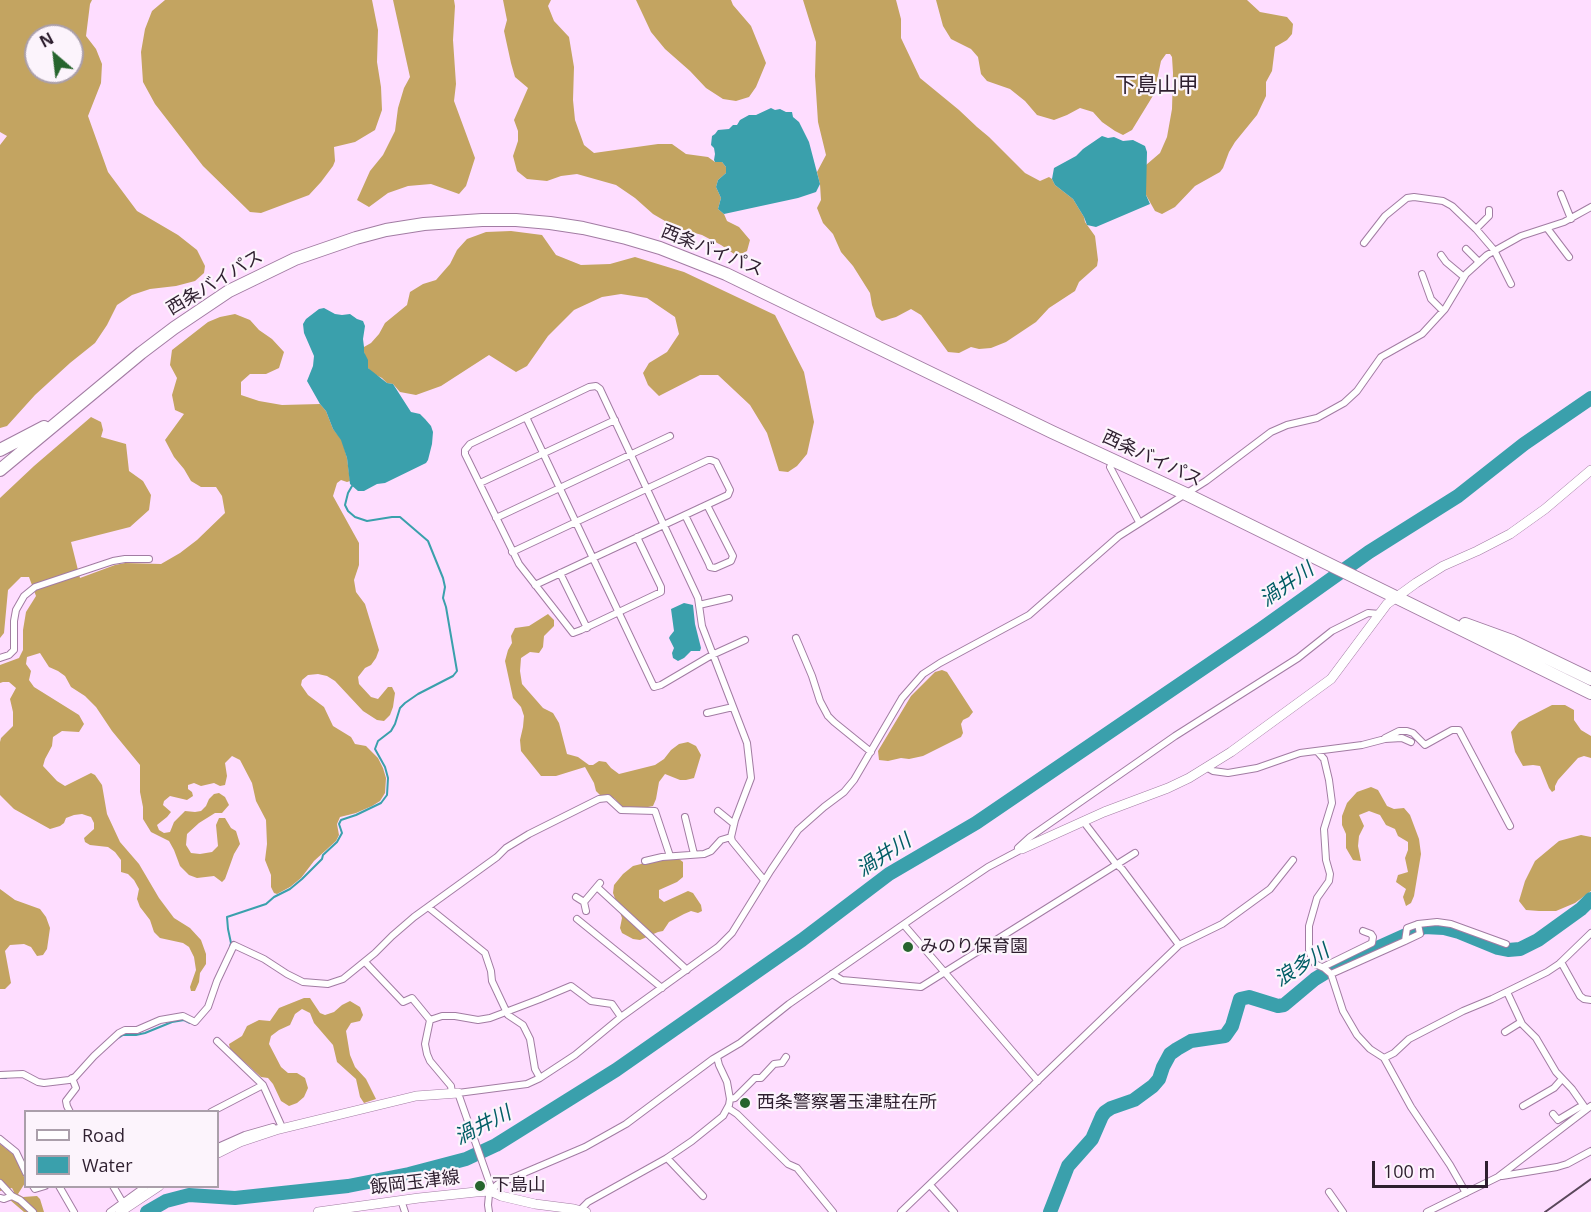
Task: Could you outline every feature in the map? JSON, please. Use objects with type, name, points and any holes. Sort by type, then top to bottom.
[{"type":"highway","name":"西条バイパス","points":[[0,470],[141,353],[201,308],[229,291],[295,258],[327,246],[386,230],[451,221],[516,220],[550,223],[626,238],[687,258],[790,304],[1052,432],[1186,494],[1591,693]]},
{"type":"highway","points":[[0,450],[65,416]]},
{"type":"highway","name":"西条バイパス","points":[[1416,606],[1512,641],[1591,679]]},
{"type":"street","points":[[1561,194],[1571,219]]},
{"type":"street","points":[[1364,243],[1385,216],[1410,196],[1443,201],[1452,206],[1476,229],[1494,250],[1511,284]]},
{"type":"street","points":[[219,1153],[257,1136],[416,1096],[527,1084],[575,1055],[621,1017],[726,940],[798,830],[849,787],[902,698],[923,674],[1029,615],[1114,540],[1225,468],[1271,432],[1287,425],[1317,418],[1344,403],[1357,391],[1381,357],[1422,334],[1443,311],[1464,277],[1494,250],[1521,236],[1571,219],[1591,207]]},
{"type":"street","points":[[1476,229],[1489,216],[1490,210]]},
{"type":"street","points":[[1547,228],[1569,257]]},
{"type":"street","points":[[1466,249],[1479,262]]},
{"type":"street","points":[[1441,255],[1464,277]]},
{"type":"street","points":[[1422,274],[1431,299],[1443,311]]},
{"type":"street","points":[[638,537],[662,590],[619,613],[573,633],[519,564],[465,450],[589,387],[596,386],[600,389],[698,598],[702,626],[747,743],[752,774],[751,782],[731,837],[764,880]]},
{"type":"street","points":[[526,417],[654,687],[744,640]]},
{"type":"street","points":[[480,483],[615,420]]},
{"type":"street","points":[[496,518],[669,436]]},
{"type":"street","points":[[512,552],[708,460],[714,460],[725,480],[730,493],[728,495],[535,585]]},
{"type":"street","points":[[1114,460],[1110,467],[1139,522]]},
{"type":"street","points":[[490,1188],[570,1155],[616,1130],[740,1043],[789,1004],[832,974],[962,884],[1006,858],[1083,821],[1168,788],[1257,735],[1331,679],[1387,604],[1390,594],[1510,534],[1545,509],[1591,470]]},
{"type":"street","points":[[685,515],[710,567],[715,568],[731,561],[733,556],[707,505]]},
{"type":"street","points":[[0,658],[9,655],[14,650],[16,610],[21,600],[31,590],[113,561],[149,558]]},
{"type":"street","points":[[560,573],[587,628]]},
{"type":"street","points":[[699,605],[729,598]]},
{"type":"street","points":[[1006,858],[1030,837],[1175,736],[1298,658],[1332,631],[1368,613],[1380,614]]},
{"type":"street","points":[[796,638],[828,716],[871,752]]},
{"type":"street","points":[[706,714],[733,707]]},
{"type":"street","points":[[1385,739],[1400,731],[1407,731],[1413,733],[1425,745],[1452,730],[1459,730],[1510,826]]},
{"type":"street","points":[[1206,767],[1218,772],[1239,772],[1300,753],[1362,745],[1385,739],[1402,738],[1411,742]]},
{"type":"street","points":[[1317,751],[1324,759],[1332,803],[1324,829],[1329,881],[1317,898],[1309,926],[1309,950],[1312,959],[1315,964],[1327,971],[1343,1011],[1357,1035],[1370,1049],[1384,1058],[1411,1107],[1466,1193]]},
{"type":"street","points":[[0,1075],[23,1074],[44,1083],[69,1080],[123,1031],[140,1029],[164,1019],[183,1016],[195,1022],[208,1007],[234,945],[264,959],[296,979],[310,983],[336,982],[343,979],[392,936],[506,848],[599,798],[608,798],[621,810],[655,811],[670,856]]},
{"type":"street","points":[[718,811],[734,824]]},
{"type":"street","points":[[686,817],[694,854]]},
{"type":"street","points":[[1083,821],[1179,945]]},
{"type":"street","points":[[645,861],[670,856],[704,854],[711,851],[721,840],[731,837]]},
{"type":"street","points":[[832,974],[842,980],[921,987],[1135,853]]},
{"type":"street","points":[[901,1212],[1179,945],[1222,924],[1270,889],[1293,860]]},
{"type":"street","points":[[584,902],[599,885],[687,970]]},
{"type":"street","points":[[576,897],[584,902],[586,910]]},
{"type":"street","points":[[428,908],[485,953],[492,981],[507,1012],[510,1017],[523,1025],[530,1039],[535,1069],[540,1078]]},
{"type":"street","points":[[577,919],[662,988]]},
{"type":"street","points":[[1405,937],[1407,928],[1419,928],[1437,922],[1451,924],[1506,944]]},
{"type":"street","points":[[904,925],[1038,1081]]},
{"type":"street","points":[[1327,971],[1405,937],[1419,934],[1419,928]]},
{"type":"street","points":[[1327,971],[1372,943],[1371,934],[1363,931]]},
{"type":"street","points":[[1384,1058],[1394,1053],[1404,1043],[1463,1011],[1547,972],[1561,962],[1591,933]]},
{"type":"street","points":[[365,962],[403,1002],[412,998],[430,1020]]},
{"type":"street","points":[[1561,962],[1580,996],[1591,1000]]},
{"type":"street","points":[[430,1020],[442,1016],[478,1020],[490,1018],[571,986],[591,1000],[612,1004],[621,1017]]},
{"type":"street","points":[[1507,992],[1521,1022],[1536,1038],[1551,1066],[1587,1107]]},
{"type":"street","points":[[430,1020],[425,1044],[427,1054],[451,1086],[472,1131],[490,1188],[489,1212]]},
{"type":"street","points":[[1505,1032],[1521,1022]]},
{"type":"street","points":[[217,1041],[263,1085],[281,1125]]},
{"type":"street","points":[[582,1211],[588,1202],[667,1158],[723,1116],[730,1099],[727,1082],[717,1057]]},
{"type":"street","points":[[730,1099],[735,1098],[755,1078],[761,1078],[774,1064],[782,1063],[786,1057]]},
{"type":"street","points":[[69,1110],[66,1101],[76,1088],[72,1078]]},
{"type":"street","points":[[1523,1106],[1554,1088],[1562,1079]]},
{"type":"street","points":[[215,1110],[263,1085]]},
{"type":"street","points":[[1553,1113],[1558,1120],[1587,1107]]},
{"type":"street","points":[[1427,1212],[1498,1177],[1587,1107]]},
{"type":"street","points":[[728,1108],[788,1164],[797,1168],[833,1212]]},
{"type":"street","points":[[219,1147],[245,1135],[281,1125],[300,1125]]},
{"type":"street","points":[[0,1139],[16,1152],[24,1169]]},
{"type":"street","points":[[1498,1177],[1557,1167],[1591,1151]]},
{"type":"street","points":[[667,1158],[703,1196]]},
{"type":"street","points":[[0,1183],[12,1196],[33,1212]]},
{"type":"street","points":[[930,1185],[954,1212]]},
{"type":"street","points":[[60,1188],[75,1212]]},
{"type":"street","points":[[113,1188],[122,1207]]},
{"type":"street","points":[[122,1207],[144,1188]]},
{"type":"street","points":[[110,1212],[155,1188]]},
{"type":"street","name":"飯岡玉津線","points":[[318,1212],[476,1192],[490,1188],[501,1196],[582,1211]]},
{"type":"street","points":[[1329,1192],[1343,1212]]},
{"type":"street","points":[[0,1198],[12,1196]]},
{"type":"street","points":[[401,1200],[405,1212]]},
{"type":"shaded area","points":[[0,0],[92,0],[86,36],[96,49],[102,64],[101,83],[88,116],[108,172],[137,211],[178,235],[197,250],[205,266],[204,273],[195,281],[150,289],[132,295],[117,305],[95,343],[35,395],[7,426],[0,428],[0,145],[7,136],[0,132]]},
{"type":"shaded area","points":[[165,0],[372,0],[378,30],[377,62],[382,110],[375,130],[355,142],[334,147],[333,166],[309,195],[261,213],[250,212],[203,166],[155,104],[143,82],[141,52],[145,29],[152,11]]},
{"type":"shaded area","points":[[393,0],[454,0],[453,40],[456,84],[454,101],[475,158],[466,186],[459,194],[431,184],[408,186],[388,193],[369,207],[357,200],[370,171],[383,155],[395,131],[398,108],[410,77]]},
{"type":"shaded area","points":[[503,0],[551,0],[548,6],[554,21],[569,37],[574,67],[575,120],[584,145],[594,153],[672,144],[686,154],[708,157],[715,162],[722,162],[726,167],[726,173],[718,180],[716,187],[721,198],[718,209],[727,221],[739,227],[750,240],[747,251],[737,256],[702,235],[677,228],[653,214],[616,185],[577,174],[547,181],[527,179],[517,171],[513,156],[518,141],[518,131],[514,120],[528,88],[515,77],[511,63],[504,31],[507,20]]},
{"type":"shaded area","points":[[636,0],[731,0],[751,26],[766,63],[749,97],[736,101],[723,99],[706,88],[665,49],[651,32]]},
{"type":"shaded area","points":[[803,0],[896,0],[901,19],[901,38],[920,78],[989,137],[1025,173],[1040,181],[1049,177],[1055,185],[1073,199],[1095,236],[1098,260],[1097,266],[1079,282],[1075,291],[1006,342],[991,348],[971,347],[959,353],[948,352],[921,315],[911,309],[882,321],[876,317],[870,293],[841,252],[833,234],[823,223],[817,208],[821,200],[817,172],[826,155],[818,122],[815,76],[816,42]]},
{"type":"shaded area","points":[[936,0],[1247,0],[1260,12],[1287,17],[1293,24],[1292,34],[1275,47],[1272,71],[1266,82],[1266,96],[1257,115],[1235,142],[1223,168],[1195,186],[1175,207],[1162,214],[1155,211],[1146,195],[1146,165],[1160,153],[1167,137],[1172,109],[1173,73],[1170,54],[1166,54],[1161,61],[1154,94],[1132,130],[1123,135],[1102,122],[1093,112],[1080,108],[1054,120],[1037,115],[1010,89],[987,81],[981,74],[978,57],[971,49],[951,39],[943,26]]},
{"type":"shaded area","points":[[511,231],[542,235],[556,255],[581,265],[610,264],[635,257],[684,272],[775,315],[804,372],[814,422],[807,454],[797,466],[788,472],[779,471],[767,433],[750,405],[718,375],[700,375],[659,396],[648,385],[643,373],[649,363],[667,352],[679,334],[675,317],[647,298],[621,294],[602,297],[574,310],[548,336],[527,366],[516,372],[489,355],[441,386],[416,395],[400,392],[393,384],[387,383],[372,373],[368,368],[364,347],[379,334],[385,323],[407,305],[410,292],[423,284],[436,280],[467,239],[486,232]]},
{"type":"shaded area","points":[[235,314],[250,320],[284,352],[279,368],[266,374],[250,374],[241,382],[241,395],[282,405],[320,404],[326,411],[333,429],[342,440],[350,481],[341,480],[337,483],[333,496],[359,543],[359,565],[354,580],[356,592],[365,604],[379,650],[371,665],[365,668],[358,677],[359,684],[371,697],[378,699],[388,687],[392,687],[395,693],[393,707],[390,715],[384,721],[377,720],[363,711],[335,681],[327,676],[308,675],[302,680],[301,685],[308,695],[324,707],[333,726],[351,737],[355,744],[366,746],[378,758],[386,778],[385,793],[380,801],[372,806],[340,817],[337,824],[339,835],[336,841],[314,861],[301,878],[277,894],[271,887],[271,875],[265,860],[266,820],[256,801],[252,783],[240,760],[232,756],[225,763],[227,776],[225,785],[220,786],[214,783],[201,786],[194,783],[188,785],[193,796],[187,800],[170,796],[163,805],[171,812],[157,825],[164,833],[170,832],[174,822],[185,811],[201,811],[214,794],[219,793],[225,797],[229,805],[222,813],[215,813],[187,834],[186,845],[191,853],[212,852],[218,846],[216,825],[219,818],[225,818],[231,828],[236,831],[240,844],[222,882],[214,876],[197,878],[189,875],[180,866],[169,841],[151,832],[143,819],[140,765],[96,707],[71,687],[65,676],[49,667],[40,653],[27,657],[26,664],[31,671],[29,680],[34,687],[79,715],[84,724],[79,732],[62,731],[53,737],[52,746],[43,766],[65,786],[91,773],[95,775],[102,785],[107,814],[120,842],[139,864],[174,918],[190,928],[201,940],[206,954],[206,964],[200,973],[195,991],[191,991],[190,987],[196,970],[194,957],[189,947],[183,943],[160,938],[154,932],[150,920],[137,899],[139,889],[128,874],[121,872],[121,860],[115,852],[108,847],[90,845],[85,842],[84,838],[94,829],[91,817],[82,814],[74,815],[66,818],[60,826],[50,829],[14,809],[0,795],[0,742],[13,726],[10,699],[16,688],[9,682],[0,683],[0,665],[19,658],[23,650],[26,612],[36,596],[29,577],[21,577],[8,590],[4,633],[0,638],[0,498],[91,417],[101,422],[103,430],[101,437],[126,444],[129,471],[143,481],[151,495],[149,510],[130,527],[71,542],[80,578],[125,563],[161,564],[197,540],[225,513],[222,496],[216,487],[201,487],[191,481],[165,440],[184,414],[175,410],[172,395],[177,378],[170,365],[172,350],[208,322]]},
{"type":"shaded area","points":[[548,614],[554,620],[554,626],[544,636],[543,647],[539,653],[530,652],[521,658],[520,671],[522,684],[543,708],[553,713],[559,723],[567,754],[578,757],[589,765],[599,761],[606,762],[619,774],[655,765],[679,744],[688,742],[696,746],[701,755],[694,778],[680,780],[665,774],[659,782],[653,806],[624,809],[615,799],[608,795],[600,795],[596,791],[585,767],[556,776],[541,776],[521,751],[520,740],[524,716],[521,707],[513,698],[505,661],[515,628],[529,626]]},
{"type":"shaded area","points":[[942,670],[947,672],[973,712],[961,724],[963,733],[961,737],[923,756],[888,761],[879,760],[878,751],[911,696],[935,672]]},
{"type":"shaded area","points":[[1552,705],[1565,705],[1574,710],[1574,720],[1581,730],[1591,736],[1591,758],[1584,756],[1578,758],[1558,780],[1552,792],[1540,766],[1523,766],[1515,752],[1511,732],[1519,722]]},
{"type":"shaded area","points":[[1371,787],[1378,790],[1387,806],[1394,809],[1404,808],[1410,815],[1419,839],[1421,854],[1414,896],[1411,903],[1406,906],[1403,897],[1406,889],[1396,882],[1398,875],[1408,872],[1405,858],[1408,842],[1398,836],[1395,829],[1386,825],[1380,815],[1369,811],[1359,815],[1364,826],[1359,836],[1358,846],[1361,861],[1353,860],[1346,848],[1342,816],[1347,803],[1357,792]]},
{"type":"shaded area","points":[[1581,835],[1591,837],[1591,891],[1575,903],[1556,911],[1526,910],[1519,901],[1525,881],[1535,861],[1559,841]]},
{"type":"shaded area","points":[[679,859],[683,862],[683,877],[659,890],[659,898],[664,902],[688,891],[693,893],[702,911],[698,913],[691,911],[684,914],[669,922],[663,931],[640,940],[622,933],[620,928],[622,918],[613,893],[614,885],[633,866],[653,861]]},
{"type":"shaded area","points":[[0,889],[15,900],[40,909],[50,928],[47,949],[43,955],[37,956],[31,947],[24,944],[10,945],[5,951],[11,983],[5,989],[0,989]]},
{"type":"shaded area","points":[[304,998],[310,998],[320,1013],[325,1015],[350,1001],[360,1007],[363,1015],[360,1021],[351,1023],[346,1031],[350,1055],[355,1067],[366,1079],[376,1099],[364,1103],[360,1097],[356,1079],[337,1062],[333,1045],[314,1023],[310,1013],[302,1009],[295,1014],[290,1025],[271,1036],[269,1044],[281,1067],[288,1073],[297,1073],[305,1078],[308,1088],[304,1097],[297,1103],[289,1106],[281,1101],[268,1078],[261,1077],[230,1049],[229,1044],[242,1036],[247,1026],[259,1020],[270,1021],[279,1008]]},
{"type":"shaded area","points":[[0,1144],[14,1155],[24,1177],[24,1185],[18,1194],[23,1197],[37,1196],[44,1212],[24,1212],[10,1200],[14,1192],[12,1188],[0,1191]]},
{"type":"water","points":[[771,108],[792,112],[793,117],[799,122],[809,142],[820,184],[816,192],[798,198],[724,214],[718,209],[721,198],[716,187],[718,180],[726,173],[726,167],[722,162],[714,160],[712,136],[718,130],[729,129],[737,125],[740,120],[749,115],[756,115]]},
{"type":"water","points":[[1102,136],[1114,137],[1123,141],[1133,140],[1145,146],[1147,152],[1146,195],[1150,204],[1096,227],[1087,225],[1073,199],[1055,185],[1052,179],[1054,168],[1076,156]]},
{"type":"water","points":[[324,308],[335,314],[350,314],[363,321],[365,326],[364,352],[368,360],[368,368],[387,383],[393,384],[411,412],[420,414],[431,426],[433,432],[426,463],[364,491],[358,491],[350,484],[347,458],[341,440],[307,381],[314,356],[304,333],[303,324],[319,309]]},
{"type":"water","points":[[684,603],[693,605],[701,648],[700,651],[691,651],[678,661],[673,658],[674,648],[669,638],[674,631],[671,609]]},
{"type":"waterway","name":"渦井川","points":[[147,1212],[166,1201],[189,1195],[235,1198],[348,1186],[409,1174],[466,1159],[496,1145],[616,1070],[802,940],[889,874],[976,823],[1261,629],[1369,552],[1458,496],[1524,444],[1591,398]]},
{"type":"waterway","points":[[230,947],[227,917],[266,904],[290,889],[337,842],[342,833],[339,824],[341,820],[381,803],[387,795],[388,778],[375,749],[378,741],[391,731],[400,708],[405,703],[453,676],[457,671],[443,598],[445,587],[443,578],[428,541],[400,517],[367,521],[355,517],[345,505],[352,486]]},
{"type":"waterway","name":"浪多川","points":[[1050,1212],[1068,1166],[1092,1139],[1105,1112],[1134,1100],[1153,1086],[1159,1079],[1170,1054],[1177,1049],[1191,1041],[1225,1036],[1232,1026],[1240,999],[1249,997],[1278,1006],[1284,1005],[1315,979],[1333,968],[1424,927],[1444,928],[1459,932],[1498,948],[1520,949],[1538,940],[1591,899]]},
{"type":"waterway","points":[[115,1040],[123,1035],[145,1033],[172,1022],[184,1020],[191,1023]]},
{"type":"waterway","points":[[0,1078],[6,1078]]},
{"type":"railway","points":[[1545,1212],[1591,1179]]},
{"type":"place","name":"みのり保育園","points":[[908,947]]},
{"type":"place","name":"西条警察署玉津駐在所","points":[[745,1103]]},
{"type":"place","name":"下島山","points":[[480,1186]]},
{"type":"district","name":"下島山甲","points":[[1157,86]]}]
